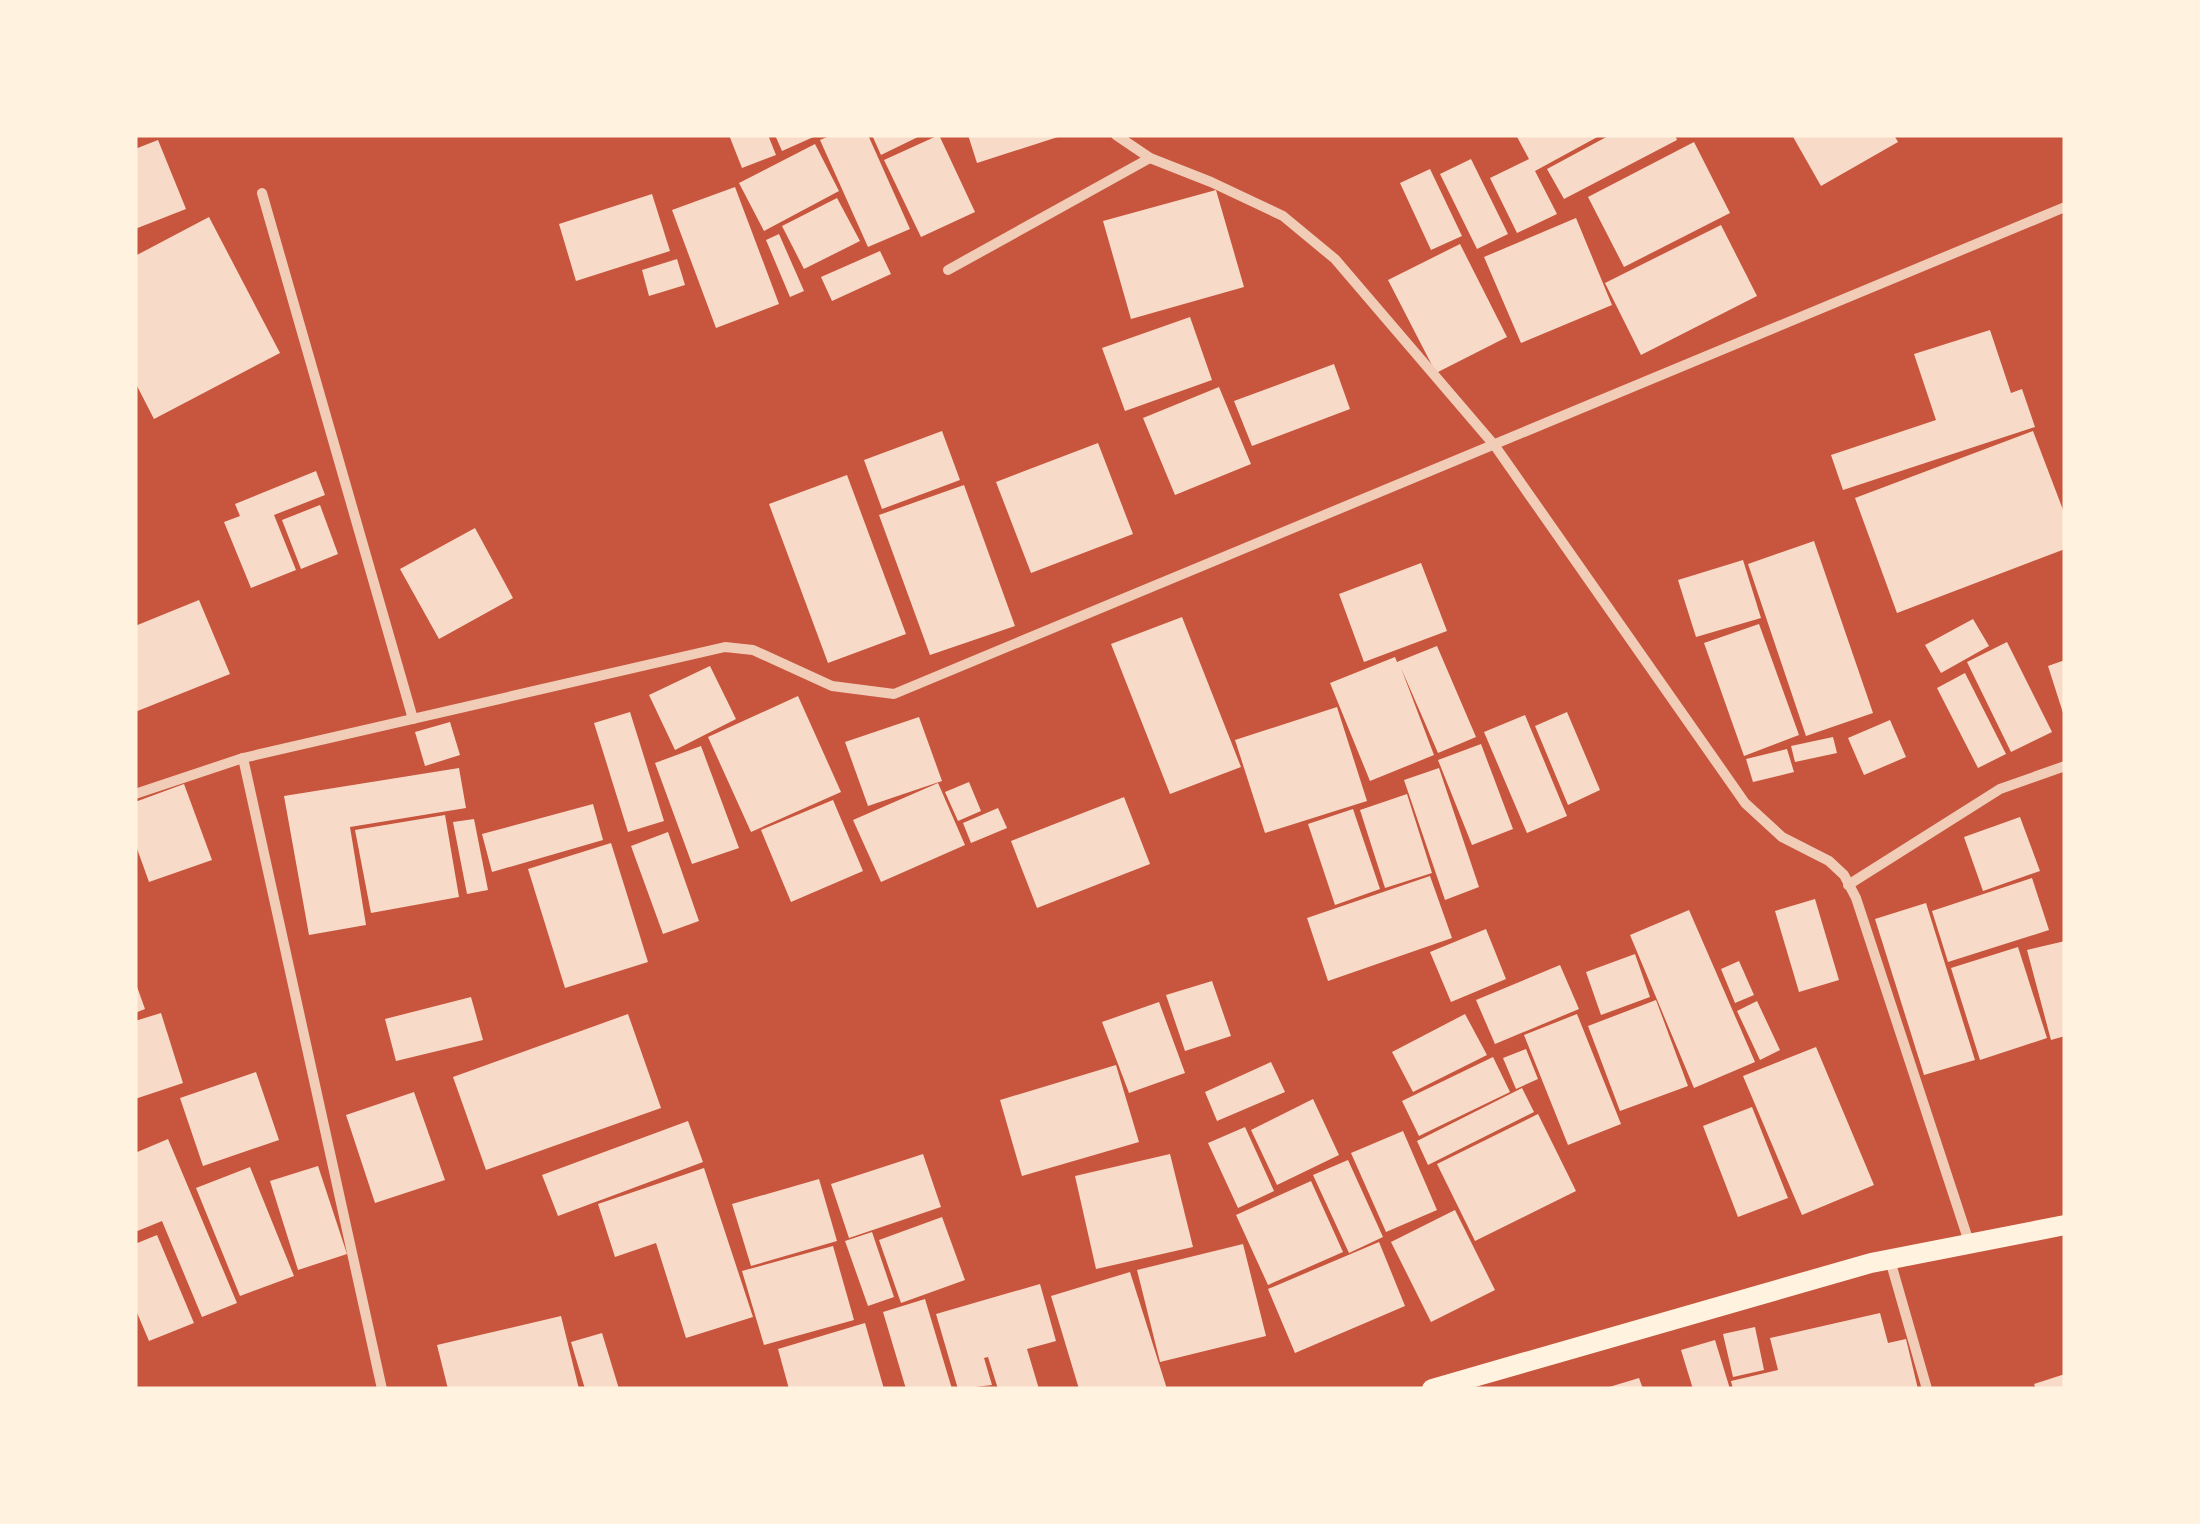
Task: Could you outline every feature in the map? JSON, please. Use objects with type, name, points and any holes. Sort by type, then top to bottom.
[{"type":"main road","points":[[1432,1389],[1890,1260],[2065,1225]]},
{"type":"street","points":[[1116,135],[1150,158],[1283,216],[1335,260],[1495,446],[1745,803],[1782,837],[1844,874],[1856,898],[1970,1246]]},
{"type":"street","points":[[948,270],[1150,158]]},
{"type":"street","points":[[262,193],[413,719]]},
{"type":"street","points":[[135,794],[243,758],[725,647],[754,650],[832,686],[894,694],[2065,208]]},
{"type":"street","points":[[243,758],[382,1389]]},
{"type":"street","points":[[1848,885],[2000,789],[2065,766]]},
{"type":"street","points":[[1890,1260],[1927,1389]]},
{"type":"building","points":[[729,135],[768,135],[776,155],[742,168]]},
{"type":"building","points":[[775,135],[818,135],[782,151]]},
{"type":"building","points":[[832,135],[868,135],[910,229],[868,247],[820,140]]},
{"type":"building","points":[[872,135],[922,135],[881,155]]},
{"type":"building","points":[[939,135],[975,212],[921,237],[884,160]]},
{"type":"building","points":[[968,135],[1061,135],[1061,136],[977,163]]},
{"type":"building","points":[[1516,135],[1601,135],[1535,171],[1557,214],[1517,233],[1490,178],[1529,159]]},
{"type":"building","points":[[1610,135],[1675,135],[1677,140],[1564,199],[1547,169]]},
{"type":"building","points":[[1792,135],[1894,135],[1898,142],[1821,186]]},
{"type":"building","points":[[158,140],[186,209],[135,229],[135,149]]},
{"type":"building","points":[[1694,142],[1730,213],[1624,267],[1588,197]]},
{"type":"building","points":[[815,144],[839,191],[764,231],[739,183]]},
{"type":"building","points":[[1471,159],[1508,234],[1477,249],[1440,174]]},
{"type":"building","points":[[1430,169],[1462,236],[1431,250],[1400,183]]},
{"type":"building","points":[[735,187],[779,304],[716,328],[672,210]]},
{"type":"building","points":[[1216,190],[1244,287],[1131,319],[1103,221]]},
{"type":"building","points":[[652,194],[670,251],[576,281],[559,224]]},
{"type":"building","points":[[837,198],[860,241],[804,269],[782,226]]},
{"type":"building","points":[[209,217],[280,353],[154,419],[135,382],[135,256]]},
{"type":"building","points":[[1576,218],[1612,305],[1521,343],[1484,257]]},
{"type":"building","points":[[1721,225],[1757,296],[1641,355],[1605,283]]},
{"type":"building","points":[[779,234],[804,291],[790,297],[766,240]]},
{"type":"building","points":[[1460,244],[1507,337],[1436,373],[1388,280]]},
{"type":"building","points":[[880,251],[891,274],[832,301],[821,277]]},
{"type":"building","points":[[677,259],[685,285],[649,296],[642,270]]},
{"type":"building","points":[[1190,317],[1212,380],[1125,411],[1102,348]]},
{"type":"building","points":[[1990,330],[2011,393],[2022,389],[2035,427],[1843,490],[1831,455],[1936,420],[1914,354]]},
{"type":"building","points":[[1334,364],[1350,409],[1252,446],[1234,401]]},
{"type":"building","points":[[1219,387],[1251,464],[1175,495],[1143,418]]},
{"type":"building","points":[[942,431],[960,480],[882,509],[864,460]]},
{"type":"building","points":[[2033,431],[2065,515],[2065,549],[1897,613],[1855,498]]},
{"type":"building","points":[[1098,443],[1133,534],[1031,573],[996,482]]},
{"type":"building","points":[[316,471],[325,495],[274,515],[296,570],[251,588],[224,522],[240,516],[235,504]]},
{"type":"building","points":[[847,475],[906,634],[828,663],[769,504]]},
{"type":"building","points":[[964,485],[1015,626],[930,655],[879,515]]},
{"type":"building","points":[[320,505],[338,554],[301,569],[282,520]]},
{"type":"building","points":[[475,528],[513,598],[439,639],[400,569]]},
{"type":"building","points":[[1814,541],[1873,713],[1806,736],[1748,564]]},
{"type":"building","points":[[1743,560],[1761,618],[1696,637],[1678,580]]},
{"type":"building","points":[[1421,563],[1447,631],[1364,662],[1339,594]]},
{"type":"building","points":[[199,600],[230,674],[135,712],[135,626]]},
{"type":"building","points":[[1182,617],[1241,767],[1170,794],[1111,644]]},
{"type":"building","points":[[1973,619],[1989,646],[1941,673],[1925,645]]},
{"type":"building","points":[[1759,624],[1799,735],[1744,756],[1704,643]]},
{"type":"building","points":[[2007,642],[2052,732],[2011,752],[1967,662]]},
{"type":"building","points":[[1437,646],[1476,737],[1438,753],[1401,668],[1434,755],[1370,781],[1330,683],[1395,657],[1397,662]]},
{"type":"building","points":[[2065,660],[2065,716],[2064,716],[2048,666]]},
{"type":"building","points":[[710,666],[736,719],[675,750],[649,695]]},
{"type":"building","points":[[1965,673],[2006,754],[1978,768],[1937,688]]},
{"type":"building","points":[[798,696],[841,792],[751,832],[708,737]]},
{"type":"building","points":[[1337,707],[1367,801],[1265,833],[1235,740]]},
{"type":"building","points":[[630,712],[664,821],[628,832],[594,723]]},
{"type":"building","points":[[1567,712],[1600,790],[1568,805],[1535,726]]},
{"type":"building","points":[[1525,715],[1567,816],[1527,833],[1484,732]]},
{"type":"building","points":[[919,717],[942,781],[868,806],[845,742]]},
{"type":"building","points":[[1890,720],[1906,757],[1864,775],[1848,738]]},
{"type":"building","points":[[450,722],[460,755],[425,766],[415,732]]},
{"type":"building","points":[[1833,737],[1837,753],[1795,762],[1791,746]]},
{"type":"building","points":[[1481,744],[1513,829],[1472,845],[1438,760]]},
{"type":"building","points":[[701,746],[739,848],[692,864],[655,763]]},
{"type":"building","points":[[1787,749],[1794,772],[1753,782],[1746,759]]},
{"type":"building","points":[[459,768],[466,808],[350,827],[366,925],[309,935],[284,796]]},
{"type":"building","points":[[1439,768],[1479,887],[1445,900],[1404,780]]},
{"type":"building","points":[[969,782],[981,811],[958,821],[945,792]]},
{"type":"building","points":[[938,783],[965,845],[881,882],[853,820]]},
{"type":"building","points":[[184,784],[212,860],[149,882],[135,843],[135,802]]},
{"type":"building","points":[[1407,794],[1432,873],[1385,888],[1360,810]]},
{"type":"building","points":[[1124,797],[1150,864],[1037,908],[1011,841]]},
{"type":"building","points":[[833,800],[863,871],[791,902],[761,830]]},
{"type":"building","points":[[593,804],[603,840],[492,872],[482,834]]},
{"type":"building","points":[[998,808],[1007,828],[971,843],[963,823]]},
{"type":"building","points":[[1353,809],[1380,889],[1335,905],[1308,824]]},
{"type":"building","points":[[445,815],[459,897],[371,913],[355,830]]},
{"type":"building","points":[[2020,817],[2040,871],[1983,891],[1964,837]]},
{"type":"building","points":[[474,819],[488,890],[467,894],[453,822]]},
{"type":"building","points":[[668,832],[699,921],[663,934],[631,846]]},
{"type":"building","points":[[611,843],[648,962],[565,988],[528,869]]},
{"type":"building","points":[[1430,876],[1452,938],[1328,981],[1307,918]]},
{"type":"building","points":[[2032,878],[2049,930],[1948,962],[1932,911]]},
{"type":"building","points":[[1815,899],[1839,980],[1799,992],[1775,911]]},
{"type":"building","points":[[1926,903],[1975,1060],[1924,1075],[1875,919]]},
{"type":"building","points":[[1689,910],[1755,1062],[1694,1088],[1630,935]]},
{"type":"building","points":[[1486,929],[1506,979],[1451,1002],[1430,952]]},
{"type":"building","points":[[2065,941],[2065,1036],[2051,1040],[2027,950]]},
{"type":"building","points":[[2018,947],[2047,1038],[1980,1060],[1951,968]]},
{"type":"building","points":[[1635,954],[1650,997],[1601,1015],[1586,972]]},
{"type":"building","points":[[1739,961],[1754,995],[1735,1003],[1721,969]]},
{"type":"building","points":[[1560,965],[1579,1009],[1495,1044],[1476,1000]]},
{"type":"building","points":[[135,981],[145,1009],[135,1013]]},
{"type":"building","points":[[1212,981],[1231,1036],[1185,1051],[1166,995]]},
{"type":"building","points":[[471,997],[483,1040],[396,1061],[385,1019]]},
{"type":"building","points":[[1656,1000],[1688,1086],[1620,1111],[1588,1026]]},
{"type":"building","points":[[1757,1001],[1780,1050],[1760,1060],[1737,1011]]},
{"type":"building","points":[[1159,1002],[1185,1073],[1129,1093],[1102,1022]]},
{"type":"building","points":[[161,1013],[183,1083],[135,1099],[135,1021]]},
{"type":"building","points":[[628,1014],[661,1108],[486,1170],[453,1077]]},
{"type":"building","points":[[1465,1014],[1487,1055],[1413,1092],[1392,1052]]},
{"type":"building","points":[[1577,1014],[1621,1124],[1568,1145],[1524,1035]]},
{"type":"building","points":[[1816,1047],[1874,1185],[1802,1215],[1743,1076]]},
{"type":"building","points":[[1526,1049],[1538,1079],[1516,1089],[1503,1058]]},
{"type":"building","points":[[1493,1057],[1510,1092],[1419,1136],[1402,1101]]},
{"type":"building","points":[[1271,1062],[1285,1092],[1217,1121],[1205,1092]]},
{"type":"building","points":[[1116,1065],[1139,1142],[1022,1176],[1000,1100]]},
{"type":"building","points":[[256,1072],[279,1140],[203,1166],[180,1098]]},
{"type":"building","points":[[1522,1088],[1534,1112],[1428,1165],[1417,1141]]},
{"type":"building","points":[[414,1092],[445,1180],[375,1203],[346,1115]]},
{"type":"building","points":[[1313,1099],[1339,1155],[1277,1185],[1251,1130]]},
{"type":"building","points":[[1752,1107],[1788,1198],[1738,1217],[1703,1126]]},
{"type":"building","points":[[1538,1114],[1576,1191],[1475,1241],[1437,1164]]},
{"type":"building","points":[[688,1121],[703,1162],[558,1216],[542,1175]]},
{"type":"building","points":[[1245,1127],[1274,1191],[1238,1208],[1208,1143]]},
{"type":"building","points":[[1403,1131],[1437,1210],[1386,1232],[1351,1153]]},
{"type":"building","points":[[168,1139],[237,1303],[202,1317],[162,1221],[135,1232],[135,1153]]},
{"type":"building","points":[[923,1154],[941,1207],[849,1238],[831,1184]]},
{"type":"building","points":[[1170,1154],[1193,1247],[1096,1269],[1075,1176]]},
{"type":"building","points":[[1348,1160],[1383,1237],[1349,1253],[1313,1175]]},
{"type":"building","points":[[318,1166],[347,1254],[298,1270],[270,1181]]},
{"type":"building","points":[[250,1167],[294,1276],[240,1296],[196,1188]]},
{"type":"building","points":[[704,1168],[753,1317],[686,1338],[656,1243],[615,1257],[598,1204]]},
{"type":"building","points":[[819,1179],[837,1241],[751,1266],[732,1204]]},
{"type":"building","points":[[1311,1181],[1343,1252],[1268,1285],[1236,1215]]},
{"type":"building","points":[[1455,1210],[1495,1290],[1431,1322],[1391,1242]]},
{"type":"building","points":[[942,1217],[965,1280],[901,1303],[879,1240]]},
{"type":"building","points":[[872,1232],[894,1297],[868,1306],[845,1241]]},
{"type":"building","points":[[157,1235],[194,1323],[149,1341],[135,1308],[135,1244]]},
{"type":"building","points":[[1379,1242],[1405,1306],[1295,1353],[1268,1289]]},
{"type":"building","points":[[1243,1244],[1266,1336],[1160,1362],[1137,1270]]},
{"type":"building","points":[[833,1246],[854,1320],[764,1345],[742,1271]]},
{"type":"building","points":[[1130,1272],[1167,1389],[1079,1389],[1051,1296]]},
{"type":"building","points":[[1040,1284],[1056,1341],[1027,1349],[1039,1389],[998,1389],[988,1357],[984,1358],[992,1385],[958,1389],[936,1314]]},
{"type":"building","points":[[925,1299],[952,1389],[906,1389],[883,1312]]},
{"type":"building","points":[[1880,1313],[1888,1343],[1906,1339],[1918,1389],[1733,1389],[1731,1381],[1778,1370],[1770,1338]]},
{"type":"building","points":[[561,1316],[579,1389],[448,1389],[437,1345]]},
{"type":"building","points":[[865,1323],[884,1389],[789,1389],[778,1349]]},
{"type":"building","points":[[1755,1327],[1764,1370],[1733,1377],[1723,1334]]},
{"type":"building","points":[[602,1333],[619,1389],[585,1389],[571,1342]]},
{"type":"building","points":[[1715,1340],[1730,1389],[1693,1389],[1681,1350]]},
{"type":"building","points":[[2065,1374],[2065,1389],[2036,1389],[2034,1384]]},
{"type":"building","points":[[1639,1378],[1643,1389],[1606,1388]]}]
